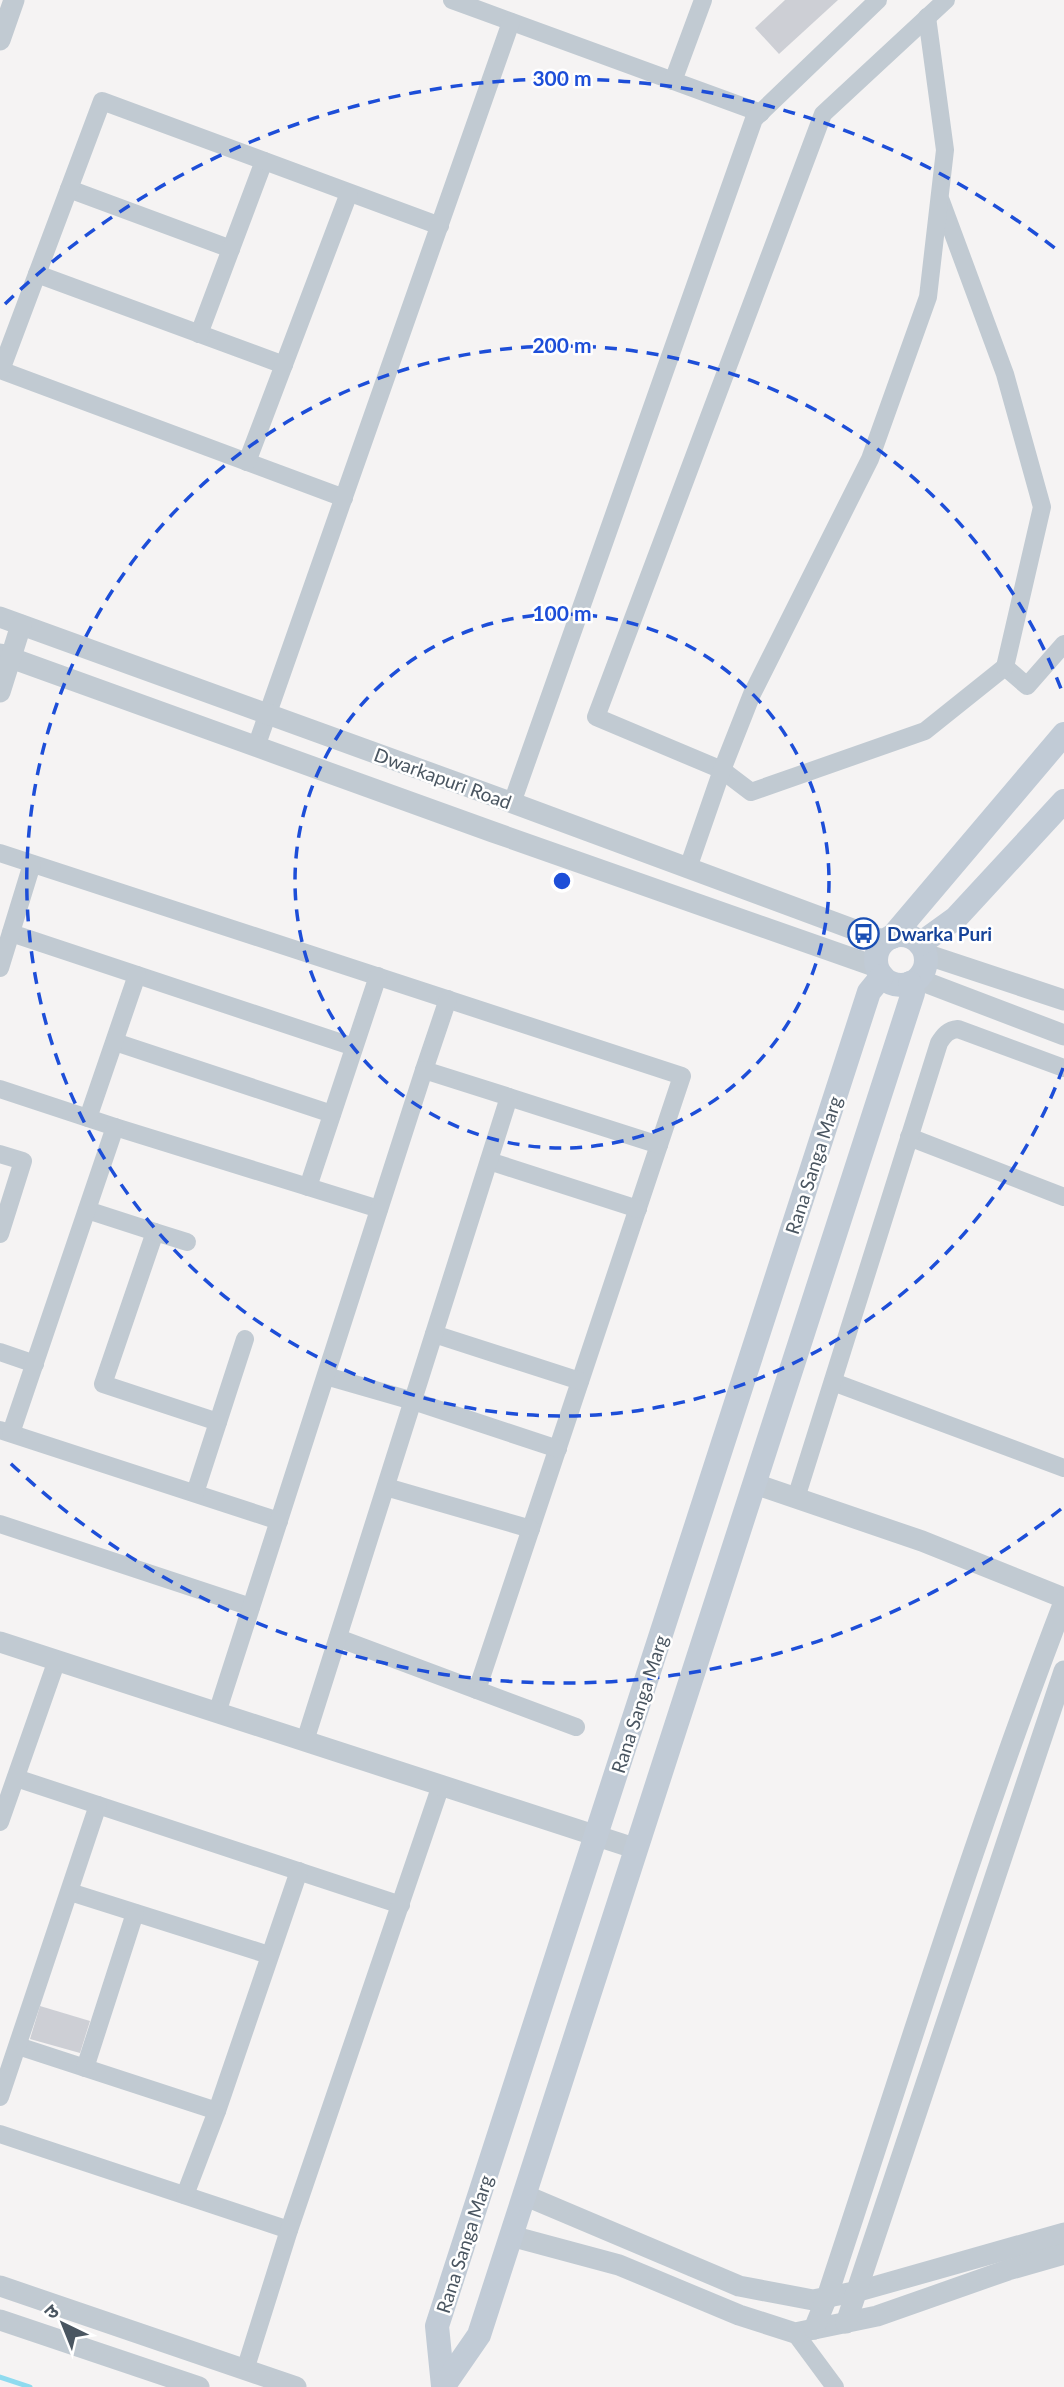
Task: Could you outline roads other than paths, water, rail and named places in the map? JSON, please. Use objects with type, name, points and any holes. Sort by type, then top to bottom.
[{"type":"main road","points":[[888,939],[907,936],[923,949],[925,968],[913,981],[895,984],[880,971],[877,953],[888,939],[1064,734]]},
{"type":"main road","points":[[923,949],[956,918],[1064,801]]},
{"type":"main road","name":"Rana Sanga Marg","points":[[443,2386],[437,2326],[869,992],[880,971]]},
{"type":"main road","name":"Rana Sanga Marg","points":[[443,2386],[479,2334],[914,993],[913,981]]},
{"type":"street","points":[[0,40],[14,0]]},
{"type":"street","points":[[452,0],[761,113]]},
{"type":"street","points":[[673,81],[702,0]]},
{"type":"street","points":[[512,803],[754,119],[878,0]]},
{"type":"street","points":[[939,198],[1005,374],[1042,507],[1005,667],[925,731],[751,792],[722,770],[596,716],[823,114],[946,0]]},
{"type":"street","points":[[688,868],[752,694],[870,459],[928,297],[945,149],[928,17]]},
{"type":"street","points":[[257,747],[512,22]]},
{"type":"street","points":[[344,498],[1,370],[102,101],[440,226]]},
{"type":"street","points":[[199,334],[264,161]]},
{"type":"street","points":[[69,189],[231,249]]},
{"type":"street","points":[[247,462],[349,193]]},
{"type":"street","points":[[37,274],[284,365]]},
{"type":"street","name":"Dwarkapuri Road","points":[[0,617],[888,939]]},
{"type":"street","points":[[0,692],[6,656],[21,625]]},
{"type":"street","points":[[1005,667],[1027,686],[1064,643]]},
{"type":"street","name":"Dwarkapuri Road","points":[[6,656],[880,971]]},
{"type":"street","points":[[0,853],[682,1076],[477,1690]]},
{"type":"street","points":[[0,968],[32,864]]},
{"type":"street","points":[[11,933],[355,1047]]},
{"type":"street","points":[[923,949],[1064,1000]]},
{"type":"street","points":[[88,1118],[136,975]]},
{"type":"street","points":[[308,1187],[378,976]]},
{"type":"street","points":[[913,981],[1064,1035]]},
{"type":"street","points":[[217,1713],[448,999]]},
{"type":"street","points":[[796,1499],[943,1035],[958,1029],[1064,1068]]},
{"type":"street","points":[[115,1042],[332,1114]]},
{"type":"street","points":[[424,1070],[659,1145]]},
{"type":"street","points":[[0,1089],[115,1128],[379,1209]]},
{"type":"street","points":[[305,1741],[509,1097]]},
{"type":"street","points":[[115,1128],[34,1364],[5,1432],[279,1521]]},
{"type":"street","points":[[909,1137],[1064,1197]]},
{"type":"street","points":[[0,1154],[23,1161],[0,1234]]},
{"type":"street","points":[[489,1161],[638,1209]]},
{"type":"street","points":[[87,1210],[187,1242]]},
{"type":"street","points":[[155,1232],[103,1384],[218,1422]]},
{"type":"street","points":[[434,1334],[580,1381]]},
{"type":"street","points":[[195,1493],[246,1339]]},
{"type":"street","points":[[0,1352],[34,1364]]},
{"type":"street","points":[[326,1376],[413,1401],[558,1449]]},
{"type":"street","points":[[833,1382],[1064,1468]]},
{"type":"street","points":[[755,1484],[922,1541],[1064,1600],[971,1863],[827,2297],[804,2331]]},
{"type":"street","points":[[386,1488],[531,1529]]},
{"type":"street","points":[[0,1524],[251,1607]]},
{"type":"street","points":[[338,1638],[576,1727]]},
{"type":"street","points":[[0,1642],[637,1849]]},
{"type":"street","points":[[0,1822],[57,1660]]},
{"type":"street","points":[[846,2323],[1064,1671]]},
{"type":"street","points":[[16,1778],[401,1905]]},
{"type":"street","points":[[245,2370],[289,2230],[441,1786]]},
{"type":"street","points":[[0,2097],[98,1805]]},
{"type":"street","points":[[186,2195],[299,1871]]},
{"type":"street","points":[[69,1892],[269,1955]]},
{"type":"street","points":[[85,2068],[135,1913]]},
{"type":"street","points":[[18,2046],[217,2111]]},
{"type":"street","points":[[0,2134],[289,2230]]},
{"type":"street","points":[[524,2194],[740,2286],[813,2300],[855,2291],[1064,2233]]},
{"type":"street","points":[[511,2236],[618,2265],[739,2315],[804,2331],[877,2316],[1008,2270],[1064,2254]]},
{"type":"street","points":[[0,2286],[296,2387]]},
{"type":"street","points":[[0,2320],[199,2387]]},
{"type":"street","points":[[804,2331],[835,2387]]},
{"type":"waterway","points":[[0,2377],[30,2387]]},
{"type":"place","name":"Dwarka Puri","points":[[864,933]]}]
